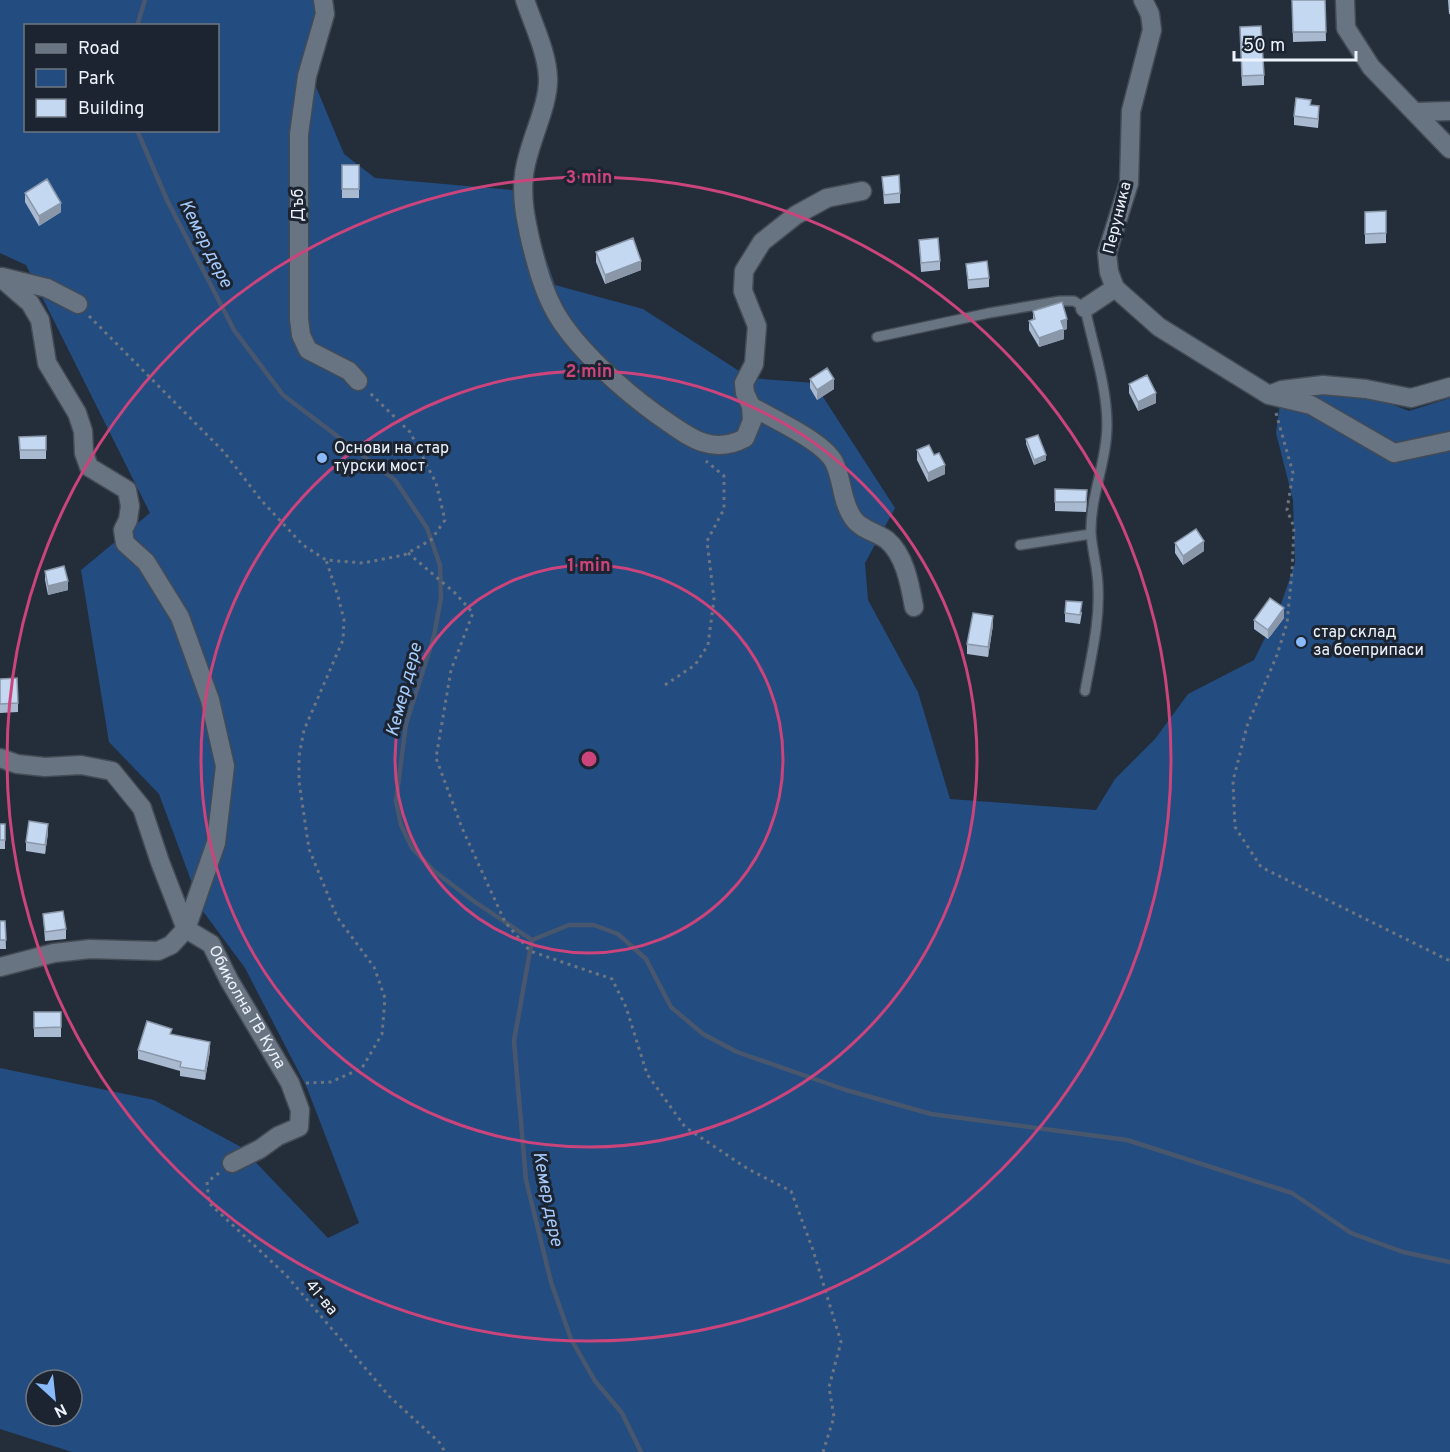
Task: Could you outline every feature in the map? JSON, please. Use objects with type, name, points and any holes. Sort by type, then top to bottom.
[{"type":"street","name":"Дъб","points":[[323,0],[325,14],[307,76],[299,134],[299,319],[301,335],[308,350],[349,371],[358,381]]},
{"type":"street","points":[[525,0],[543,53],[548,79],[524,176],[524,214],[542,283],[556,315],[578,345],[639,401],[695,441],[731,446],[745,438],[752,422],[751,406],[745,393],[744,383],[754,364],[757,326],[743,291],[744,271],[762,242],[796,215],[827,198],[862,191]]},
{"type":"street","name":"Перуника","points":[[1115,288],[1109,272],[1107,253],[1129,183],[1131,111],[1152,30],[1150,14],[1143,0]]},
{"type":"street","points":[[1345,0],[1346,28],[1357,48],[1371,67],[1450,148]]},
{"type":"street","points":[[1416,111],[1450,111]]},
{"type":"street","points":[[0,277],[47,288],[78,304]]},
{"type":"street","points":[[0,277],[30,303],[40,320],[47,363],[77,413],[83,431],[84,453],[89,466],[127,490],[130,506],[128,520],[123,530],[125,543],[146,562],[180,617],[210,700],[225,766],[216,843],[186,929],[171,945],[158,951],[90,949],[54,953],[0,967]]},
{"type":"street","points":[[1084,308],[1115,288],[1159,327],[1269,395],[1311,405],[1394,453],[1450,441]]},
{"type":"street","points":[[1269,395],[1282,390],[1323,385],[1366,389],[1411,398],[1450,387]]},
{"type":"street","points":[[751,406],[820,446],[833,460],[843,486],[845,503],[854,520],[888,541],[899,557],[910,584],[914,607]]},
{"type":"street","points":[[0,758],[17,764],[81,765],[112,771],[142,808],[186,929]]},
{"type":"street","name":"Обиколна ТВ Кула","points":[[186,929],[211,944],[229,980],[290,1083],[300,1110],[299,1126],[232,1163]]},
{"type":"lane","points":[[877,337],[989,313],[1060,301],[1074,301],[1084,308],[1103,391],[1107,424],[1104,460],[1092,510],[1091,534],[1098,587],[1097,620],[1085,692]]},
{"type":"lane","points":[[1020,545],[1091,534]]},
{"type":"path","points":[[78,304],[224,452],[261,500],[303,545],[326,560],[363,563],[408,553],[431,540],[445,520],[436,483],[410,432],[358,381]]},
{"type":"path","points":[[1269,395],[1281,426],[1293,473],[1287,510],[1294,527],[1292,572],[1287,623],[1277,655],[1247,726],[1233,781],[1235,827],[1261,867],[1450,961]]},
{"type":"path","points":[[665,684],[695,665],[708,645],[714,598],[706,542],[724,509],[724,476],[702,458]]},
{"type":"path","points":[[408,553],[455,593],[473,613],[451,670],[436,758],[462,828],[505,922],[530,951],[612,979],[626,1007],[647,1074],[685,1127],[748,1169],[791,1191],[813,1250],[841,1342],[829,1387],[834,1417],[823,1452]]},
{"type":"path","points":[[290,1083],[331,1082],[362,1068],[382,1034],[385,998],[374,967],[337,917],[309,849],[299,781],[299,756],[304,730],[343,640],[344,620],[326,560]]},
{"type":"path","name":"41-ва","points":[[232,1163],[207,1182],[209,1203],[286,1275],[377,1382],[439,1442],[445,1452]]},
{"type":"green space","points":[[0,0],[324,0],[309,70],[344,154],[375,178],[523,191],[555,285],[643,309],[750,378],[814,383],[895,508],[865,563],[868,600],[918,692],[950,799],[1096,810],[1115,779],[1155,739],[1188,694],[1254,660],[1279,610],[1295,563],[1293,500],[1276,433],[1281,396],[1354,390],[1409,411],[1450,398],[1450,1452],[72,1452],[0,1429],[0,1068],[154,1100],[241,1147],[328,1238],[359,1223],[307,1088],[245,968],[202,910],[159,794],[109,742],[81,570],[150,513],[26,265],[0,253]]},
{"type":"building","points":[[1292,0],[1325,0],[1326,32],[1293,32]]},
{"type":"building","points":[[1261,26],[1264,75],[1242,76],[1240,27]]},
{"type":"building","points":[[1296,98],[1311,100],[1310,105],[1319,106],[1318,119],[1294,116]]},
{"type":"building","points":[[342,165],[359,165],[359,189],[342,189]]},
{"type":"building","points":[[899,175],[900,193],[884,195],[882,177]]},
{"type":"building","points":[[47,179],[61,203],[39,216],[25,193]]},
{"type":"building","points":[[1386,211],[1386,233],[1365,234],[1365,212]]},
{"type":"building","points":[[633,238],[641,261],[605,275],[596,252]]},
{"type":"building","points":[[938,238],[940,261],[921,263],[919,240]]},
{"type":"building","points":[[987,261],[989,278],[968,280],[966,264]]},
{"type":"building","points":[[1062,302],[1067,319],[1061,321],[1064,329],[1039,338],[1029,321],[1035,319],[1033,311]]},
{"type":"building","points":[[827,368],[834,379],[817,390],[810,379]]},
{"type":"building","points":[[1147,375],[1156,393],[1138,402],[1129,384]]},
{"type":"building","points":[[1038,435],[1046,455],[1034,460],[1026,439]]},
{"type":"building","points":[[46,436],[46,450],[20,450],[19,437]]},
{"type":"building","points":[[929,445],[934,455],[939,453],[945,465],[928,473],[917,450]]},
{"type":"building","points":[[1055,489],[1087,490],[1086,502],[1055,502]]},
{"type":"building","points":[[1196,529],[1204,541],[1183,556],[1175,543]]},
{"type":"building","points":[[64,566],[68,581],[48,586],[45,571]]},
{"type":"building","points":[[1270,598],[1284,608],[1268,630],[1254,620]]},
{"type":"building","points":[[1066,601],[1082,602],[1080,615],[1065,613]]},
{"type":"building","points":[[973,613],[993,616],[988,647],[967,644]]},
{"type":"building","points":[[17,678],[18,703],[0,704],[0,679]]},
{"type":"building","points":[[29,821],[48,824],[45,845],[26,842]]},
{"type":"building","points":[[0,824],[5,824],[5,840],[0,840]]},
{"type":"building","points":[[63,911],[66,929],[45,932],[43,914]]},
{"type":"building","points":[[0,921],[5,921],[6,940],[0,940]]},
{"type":"building","points":[[34,1012],[61,1012],[61,1027],[34,1028]]},
{"type":"building","points":[[147,1021],[172,1029],[170,1034],[210,1042],[205,1071],[180,1067],[181,1062],[138,1050]]},
{"type":"waterway","name":"Кемер дере","points":[[138,24],[145,0]]},
{"type":"waterway","name":"Кемер дере","points":[[138,132],[167,200],[234,330],[283,395],[395,480],[427,528],[440,565],[441,598],[434,636],[406,724],[396,801],[401,825],[412,848],[434,871],[532,940],[514,1041],[526,1180],[551,1282],[571,1339],[595,1381],[622,1413],[641,1452]]},
{"type":"waterway","points":[[532,940],[569,925],[594,925],[618,934],[646,959],[671,1007],[703,1034],[737,1052],[846,1090],[931,1114],[1127,1140],[1292,1193],[1351,1233],[1403,1252],[1450,1262]]},
{"type":"place","name":"Основи на стар турски мост","points":[[322,458]]},
{"type":"place","name":"стар склад за боеприпаси","points":[[1301,642]]}]
